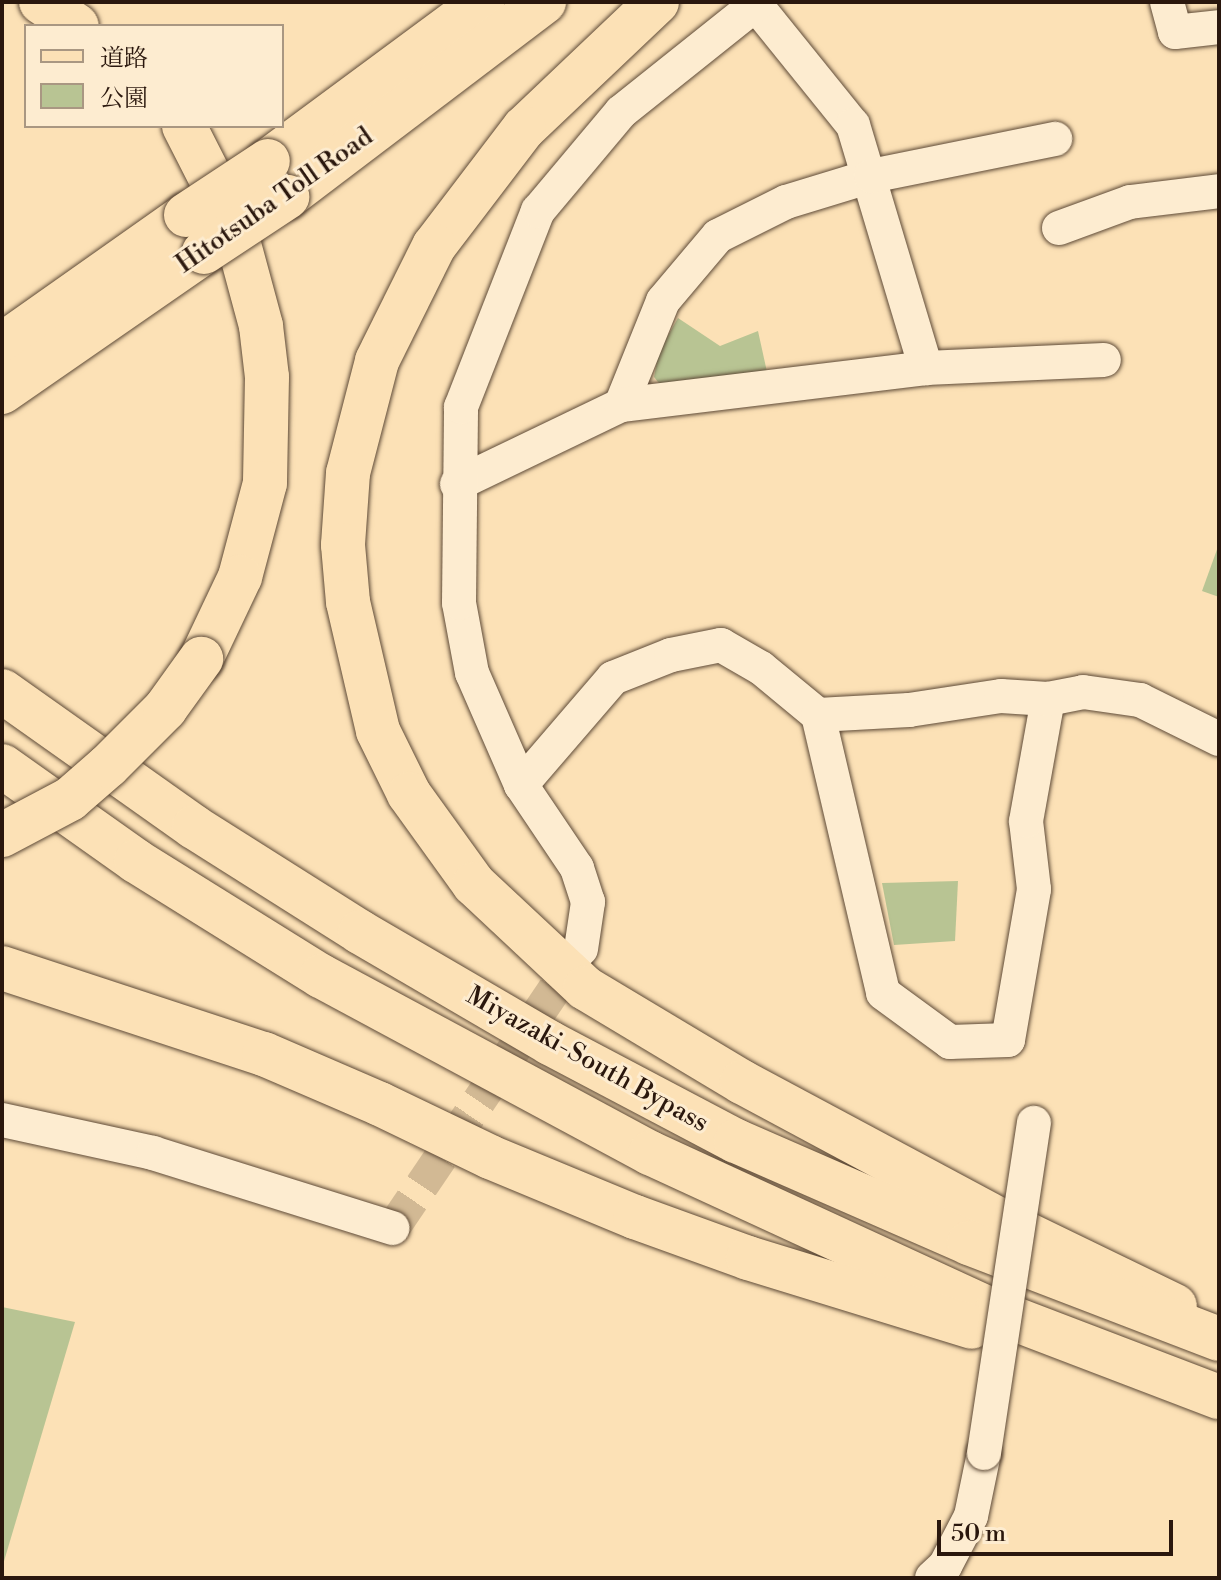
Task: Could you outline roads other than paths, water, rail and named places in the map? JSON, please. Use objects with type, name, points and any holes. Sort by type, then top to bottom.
[{"type":"main road","points":[[41,2],[74,24]]},
{"type":"main road","name":"Hitotsuba Toll Road","points":[[278,179],[483,2]]},
{"type":"main road","name":"Hitotsuba Toll Road","points":[[2,392],[195,234],[544,2]]},
{"type":"main road","points":[[657,2],[524,128],[434,246],[377,361],[348,473],[343,545],[348,602],[378,731],[409,794],[474,884],[585,988],[756,1089],[1020,1231],[1110,1272],[1219,1330]]},
{"type":"main road","points":[[2,835],[70,799],[165,709],[201,659],[227,606],[249,547],[265,483],[268,401],[261,326],[233,222],[185,128]]},
{"type":"main road","points":[[2,326],[108,255],[195,234]]},
{"type":"main road","points":[[2,345],[195,234]]},
{"type":"main road","points":[[2,657],[88,726],[194,827]]},
{"type":"main road","name":"Miyazaki-South Bypass","points":[[2,691],[194,827],[360,932],[550,1043],[736,1141],[969,1243],[1219,1339]]},
{"type":"main road","name":"Miyazaki-South Bypass","points":[[2,766],[136,861],[321,976],[650,1153],[902,1270],[1130,1364],[1219,1397]]},
{"type":"main road","points":[[2,792],[136,861]]},
{"type":"main road","points":[[2,968],[264,1054],[380,1104],[490,1157],[635,1217],[748,1258],[964,1325],[1130,1364]]},
{"type":"street","points":[[1167,2],[1175,32],[1219,27]]},
{"type":"street","points":[[581,949],[588,902],[577,868],[521,785],[472,673],[459,603],[457,484],[461,407],[538,211],[621,112],[757,3],[853,125],[871,176],[926,368]]},
{"type":"street","points":[[621,405],[663,301],[718,236],[786,202],[871,176],[1055,139]]},
{"type":"street","points":[[1059,228],[1130,202],[1219,191]]},
{"type":"street","points":[[457,484],[621,405],[926,368],[1104,360]]},
{"type":"street","points":[[521,785],[613,678],[671,655],[721,645],[761,668],[818,715],[883,993],[950,1042],[1008,1040],[1034,889],[1026,821],[1048,699]]},
{"type":"street","points":[[818,715],[909,710],[1001,696],[1048,699],[1083,692],[1140,700],[1219,739]]},
{"type":"street","points":[[2,1120],[153,1153],[393,1228]]},
{"type":"street","points":[[932,1578],[945,1566],[971,1516],[984,1453],[1034,1123]]},
{"type":"tunnel","points":[[393,1228],[579,953]]}]
